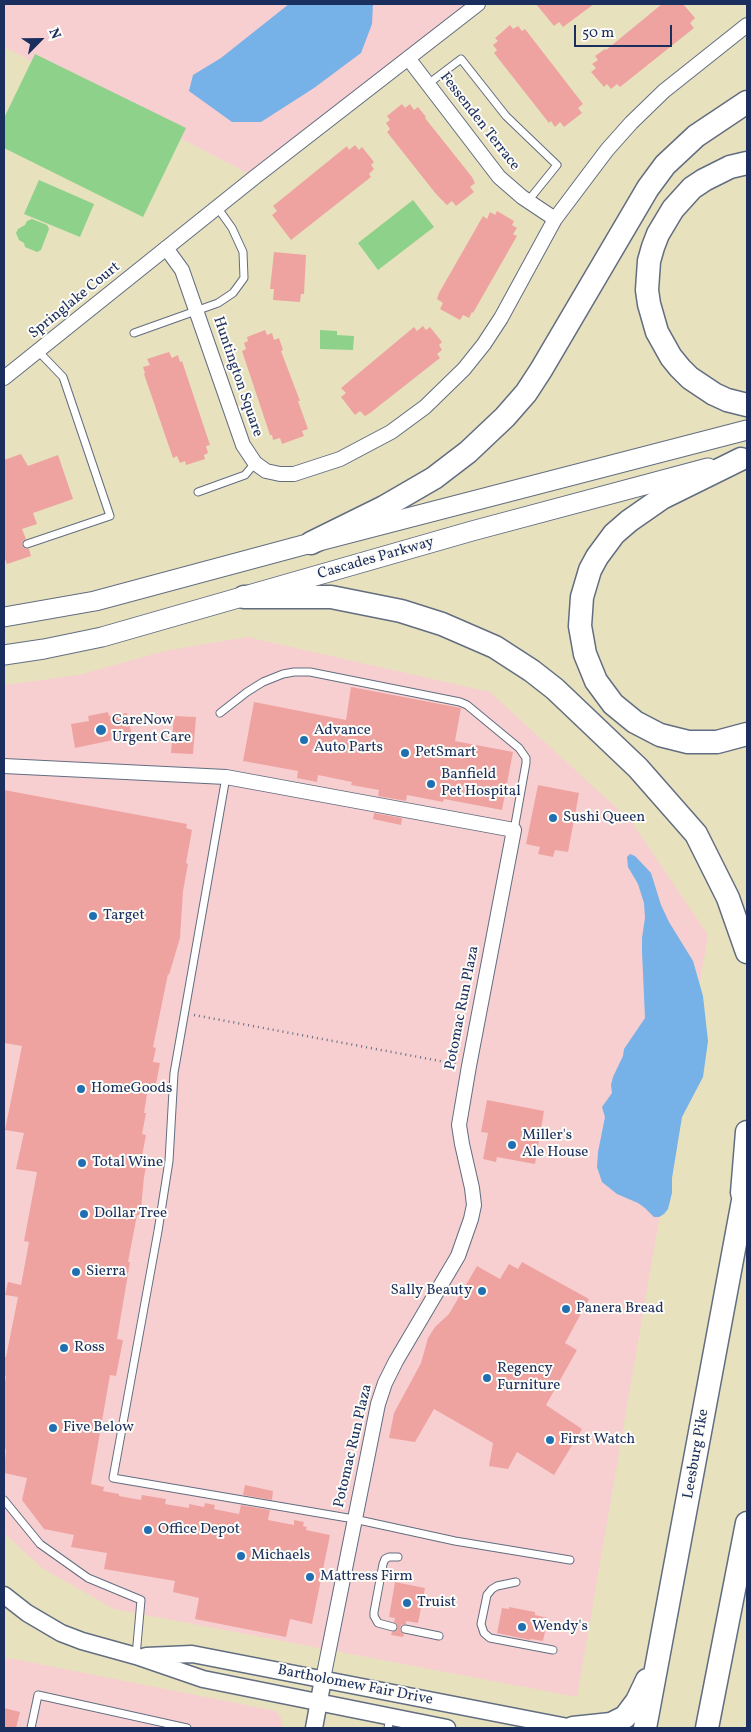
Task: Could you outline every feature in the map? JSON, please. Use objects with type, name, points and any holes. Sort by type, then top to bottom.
[{"type":"highway","points":[[311,543],[384,507],[434,478],[468,452],[505,417],[526,393],[541,370],[648,188],[665,165],[696,136],[747,102]]},
{"type":"highway","points":[[747,163],[730,167],[704,180],[692,188],[672,209],[653,247],[647,290],[657,332],[671,357],[680,368],[690,378],[714,394],[747,405]]},
{"type":"highway","points":[[744,458],[662,498],[628,521],[614,534],[597,557],[585,583],[580,626],[584,654],[596,681],[613,704],[635,722],[660,735],[688,742],[717,742],[747,734]]},
{"type":"highway","points":[[244,597],[331,597],[401,611],[442,624],[495,647],[519,662],[555,689],[638,768],[696,834],[728,898],[747,952]]},
{"type":"highway","points":[[739,1220],[747,1132]]},
{"type":"highway","name":"Leesburg Pike","points":[[646,1728],[747,1179]]},
{"type":"highway","points":[[708,1728],[747,1523]]},
{"type":"highway","points":[[573,1728],[611,1724],[625,1718],[637,1701],[658,1657]]},
{"type":"main road","name":"Cascades Parkway","points":[[4,617],[95,601],[747,430]]},
{"type":"main road","name":"Cascades Parkway","points":[[4,655],[102,637],[472,531],[744,458]]},
{"type":"street","points":[[166,248],[478,4]]},
{"type":"street","points":[[255,463],[266,471],[280,474],[294,474],[308,470],[362,449],[391,432],[425,407],[464,369],[484,344],[501,318],[555,218],[607,150],[631,123],[676,80],[747,25]]},
{"type":"street","name":"Fessenden Terrace","points":[[408,58],[499,177],[528,201],[555,218]]},
{"type":"street","name":"Huntington Square","points":[[166,248],[182,270],[243,445],[255,463]]},
{"type":"street","name":"Springlake Court","points":[[4,378],[166,248]]},
{"type":"street","points":[[4,766],[226,777],[514,830]]},
{"type":"street","name":"Potomac Run Plaza","points":[[323,1679],[378,1404],[385,1383],[396,1361],[458,1256],[471,1219],[474,1205],[472,1188],[459,1125],[514,830]]},
{"type":"street","name":"Bartholomew Fair Drive","points":[[4,1595],[27,1613],[61,1633],[202,1679],[318,1703],[389,1723],[447,1728]]},
{"type":"street","name":"Bartholomew Fair Drive","points":[[136,1656],[192,1654],[573,1728]]},
{"type":"street","points":[[314,1728],[323,1679]]},
{"type":"lane","points":[[428,84],[461,59],[506,116],[556,165],[528,201]]},
{"type":"lane","points":[[134,333],[218,303],[233,293],[244,278],[243,252],[232,228],[217,207]]},
{"type":"lane","points":[[28,544],[110,516],[63,377],[38,351]]},
{"type":"lane","points":[[198,492],[245,475],[255,463]]},
{"type":"lane","points":[[220,713],[263,682],[294,672],[310,672],[460,702],[467,705],[520,748],[523,753],[526,763],[514,830]]},
{"type":"lane","points":[[226,777],[174,1073],[172,1130],[166,1180],[113,1478],[354,1519],[455,1541],[570,1560]]},
{"type":"lane","points":[[4,1500],[40,1544],[88,1578],[141,1600],[136,1656]]},
{"type":"lane","points":[[393,1627],[378,1622],[374,1612],[383,1564],[389,1557],[398,1557]]},
{"type":"lane","points":[[516,1582],[497,1586],[487,1596],[481,1624],[484,1633],[490,1638],[553,1650]]},
{"type":"lane","points":[[405,1629],[439,1636]]},
{"type":"lane","points":[[31,1728],[38,1695],[187,1728]]},
{"type":"path","points":[[185,1014],[469,1066]]},
{"type":"shaded area","points":[[4,4],[478,4],[255,177],[4,47]]},
{"type":"shaded area","points":[[247,637],[490,692],[632,822],[708,935],[577,1697],[114,1609],[42,1568],[4,1533],[4,685],[79,675],[165,651]]},
{"type":"shaded area","points":[[4,1658],[271,1710],[277,1712],[281,1717],[283,1728],[4,1728]]},
{"type":"green space","points":[[35,54],[186,128],[143,217],[4,148],[4,118]]},
{"type":"green space","points":[[39,180],[94,204],[80,237],[24,214]]},
{"type":"green space","points":[[413,200],[434,227],[378,270],[358,243]]},
{"type":"green space","points":[[32,219],[47,225],[49,229],[41,250],[37,252],[25,247],[16,233],[27,221]]},
{"type":"green space","points":[[320,330],[337,331],[337,335],[354,336],[353,350],[320,349]]},
{"type":"water","points":[[289,4],[373,4],[372,24],[361,53],[314,88],[261,122],[232,122],[189,91],[193,75],[221,58]]},
{"type":"water","points":[[630,854],[635,856],[651,873],[661,905],[669,922],[693,961],[703,996],[708,1041],[703,1077],[682,1117],[672,1178],[672,1193],[668,1209],[659,1217],[654,1217],[638,1203],[617,1194],[602,1182],[597,1167],[605,1117],[602,1107],[612,1093],[613,1077],[623,1056],[624,1049],[645,1018],[642,951],[645,918],[644,903],[638,884],[628,867],[627,857]]},
{"type":"building","points":[[536,4],[594,4],[563,27],[559,22],[554,26]]},
{"type":"building","points":[[662,4],[683,4],[695,18],[690,23],[694,28],[620,87],[617,84],[611,89],[607,84],[604,87],[591,72],[596,68],[592,64],[598,60],[595,56],[606,50]]},
{"type":"building","points":[[510,25],[513,29],[518,26],[522,31],[525,29],[583,104],[578,108],[582,113],[564,127],[560,122],[555,127],[551,121],[549,123],[494,53],[497,50],[493,45],[498,41],[495,38]]},
{"type":"building","points":[[402,104],[405,108],[410,104],[414,110],[418,107],[472,177],[475,183],[470,187],[474,192],[456,206],[452,201],[447,205],[436,194],[387,132],[390,129],[386,123],[390,120],[387,116]]},
{"type":"building","points":[[355,145],[359,150],[362,147],[374,162],[371,165],[374,169],[369,174],[371,177],[291,240],[272,215],[277,211],[273,206],[347,146],[349,150]]},
{"type":"building","points":[[497,211],[514,221],[512,225],[517,228],[513,234],[517,236],[473,313],[469,318],[463,315],[460,320],[440,309],[443,303],[437,299],[439,293],[483,216],[487,219],[490,212],[495,215]]},
{"type":"building","points":[[274,252],[306,255],[304,294],[301,294],[300,302],[273,300],[274,289],[270,289]]},
{"type":"building","points":[[423,326],[426,330],[430,327],[442,342],[439,345],[442,350],[437,354],[440,358],[370,413],[365,416],[360,411],[355,415],[341,397],[346,393],[341,388],[414,327],[417,331]]},
{"type":"building","points":[[265,330],[267,335],[272,333],[274,340],[279,338],[283,350],[281,351],[300,401],[298,401],[308,429],[302,431],[304,436],[282,444],[280,438],[273,440],[272,435],[270,435],[242,351],[246,349],[244,343],[248,341],[247,337]]},
{"type":"building","points":[[169,352],[172,358],[178,355],[180,362],[182,361],[210,445],[206,446],[208,453],[204,455],[205,459],[186,465],[185,461],[180,463],[177,456],[173,458],[144,374],[143,367],[150,365],[147,359]]},
{"type":"building","points":[[21,454],[28,466],[58,455],[73,499],[33,513],[37,524],[22,529],[26,539],[22,545],[24,548],[29,549],[31,556],[7,564],[4,556],[4,460]]},
{"type":"building","points":[[351,687],[461,708],[455,741],[513,752],[502,810],[444,799],[443,802],[407,795],[406,801],[378,796],[379,790],[351,785],[352,782],[318,775],[317,782],[297,778],[298,771],[243,761],[254,702],[346,720]]},
{"type":"building","name":"CareNow Urgent Care","points":[[108,712],[109,716],[127,713],[132,736],[75,748],[71,724],[89,721],[88,716]]},
{"type":"building","points":[[174,716],[196,717],[193,754],[171,753]]},
{"type":"building","name":"Sushi Queen","points":[[538,785],[579,793],[568,852],[555,850],[553,857],[538,854],[540,847],[526,844]]},
{"type":"building","points":[[4,790],[187,824],[186,828],[192,830],[186,863],[188,864],[183,891],[180,938],[168,974],[153,1047],[156,1048],[153,1062],[160,1063],[155,1089],[148,1088],[144,1113],[146,1113],[142,1134],[146,1135],[142,1156],[148,1157],[141,1209],[139,1215],[137,1215],[128,1262],[130,1262],[117,1339],[123,1340],[116,1376],[110,1375],[91,1484],[104,1487],[103,1491],[119,1494],[119,1496],[141,1500],[142,1495],[166,1499],[165,1504],[189,1508],[189,1504],[204,1507],[205,1503],[215,1505],[214,1509],[239,1514],[241,1505],[270,1510],[268,1520],[294,1525],[294,1520],[304,1522],[303,1526],[307,1527],[306,1530],[330,1535],[312,1624],[290,1619],[286,1637],[195,1619],[199,1598],[173,1592],[175,1581],[104,1569],[107,1553],[71,1547],[74,1535],[44,1529],[22,1500],[27,1478],[4,1473],[6,1449],[4,1448],[4,1387],[6,1376],[4,1375],[4,1357],[6,1357],[18,1297],[5,1295],[8,1282],[21,1285],[29,1242],[24,1241],[37,1172],[16,1169],[24,1133],[5,1130],[22,1046],[4,1043]]},
{"type":"building","points":[[374,813],[402,818],[401,825],[373,819]]},
{"type":"building","name":"Miller's Ale House","points":[[487,1100],[544,1111],[535,1164],[497,1157],[496,1162],[483,1159],[488,1133],[481,1132]]},
{"type":"building","name":"Regency Furniture","points":[[522,1262],[589,1299],[565,1343],[577,1350],[546,1405],[582,1429],[554,1475],[517,1452],[508,1469],[489,1466],[493,1443],[434,1409],[415,1442],[389,1438],[394,1413],[421,1363],[428,1338],[435,1327],[449,1314],[477,1266],[500,1279],[509,1264],[518,1269]]},
{"type":"building","points":[[245,1485],[273,1491],[272,1500],[243,1495]]},
{"type":"building","name":"Truist","points":[[395,1582],[425,1588],[418,1623],[406,1621],[406,1624],[401,1625],[400,1630],[404,1634],[403,1637],[391,1635],[398,1628],[394,1622],[395,1618],[389,1617]]},
{"type":"building","name":"Wendy's","points":[[509,1607],[535,1612],[535,1615],[548,1618],[543,1641],[497,1633],[502,1608],[509,1609]]},
{"type":"building","points":[[4,1708],[20,1712],[16,1728],[4,1728]]},
{"type":"place","name":"CareNow Urgent Care","points":[[101,730]]},
{"type":"place","name":"Advance Auto Parts","points":[[304,740]]},
{"type":"place","name":"PetSmart","points":[[405,753]]},
{"type":"place","name":"Banfield Pet Hospital","points":[[431,784]]},
{"type":"place","name":"Sushi Queen","points":[[553,818]]},
{"type":"place","name":"Target","points":[[93,916]]},
{"type":"place","name":"HomeGoods","points":[[81,1089]]},
{"type":"place","name":"Miller's Ale House","points":[[512,1145]]},
{"type":"place","name":"Total Wine","points":[[82,1163]]},
{"type":"place","name":"Dollar Tree","points":[[84,1214]]},
{"type":"place","name":"Sierra","points":[[76,1272]]},
{"type":"place","name":"Sally Beauty","points":[[482,1291]]},
{"type":"place","name":"Panera Bread","points":[[566,1309]]},
{"type":"place","name":"Ross","points":[[64,1348]]},
{"type":"place","name":"Regency Furniture","points":[[487,1378]]},
{"type":"place","name":"Five Below","points":[[53,1428]]},
{"type":"place","name":"First Watch","points":[[550,1440]]},
{"type":"place","name":"Office Depot","points":[[148,1530]]},
{"type":"place","name":"Michaels","points":[[241,1556]]},
{"type":"place","name":"Mattress Firm","points":[[310,1577]]},
{"type":"place","name":"Truist","points":[[407,1603]]},
{"type":"place","name":"Wendy's","points":[[522,1627]]}]
